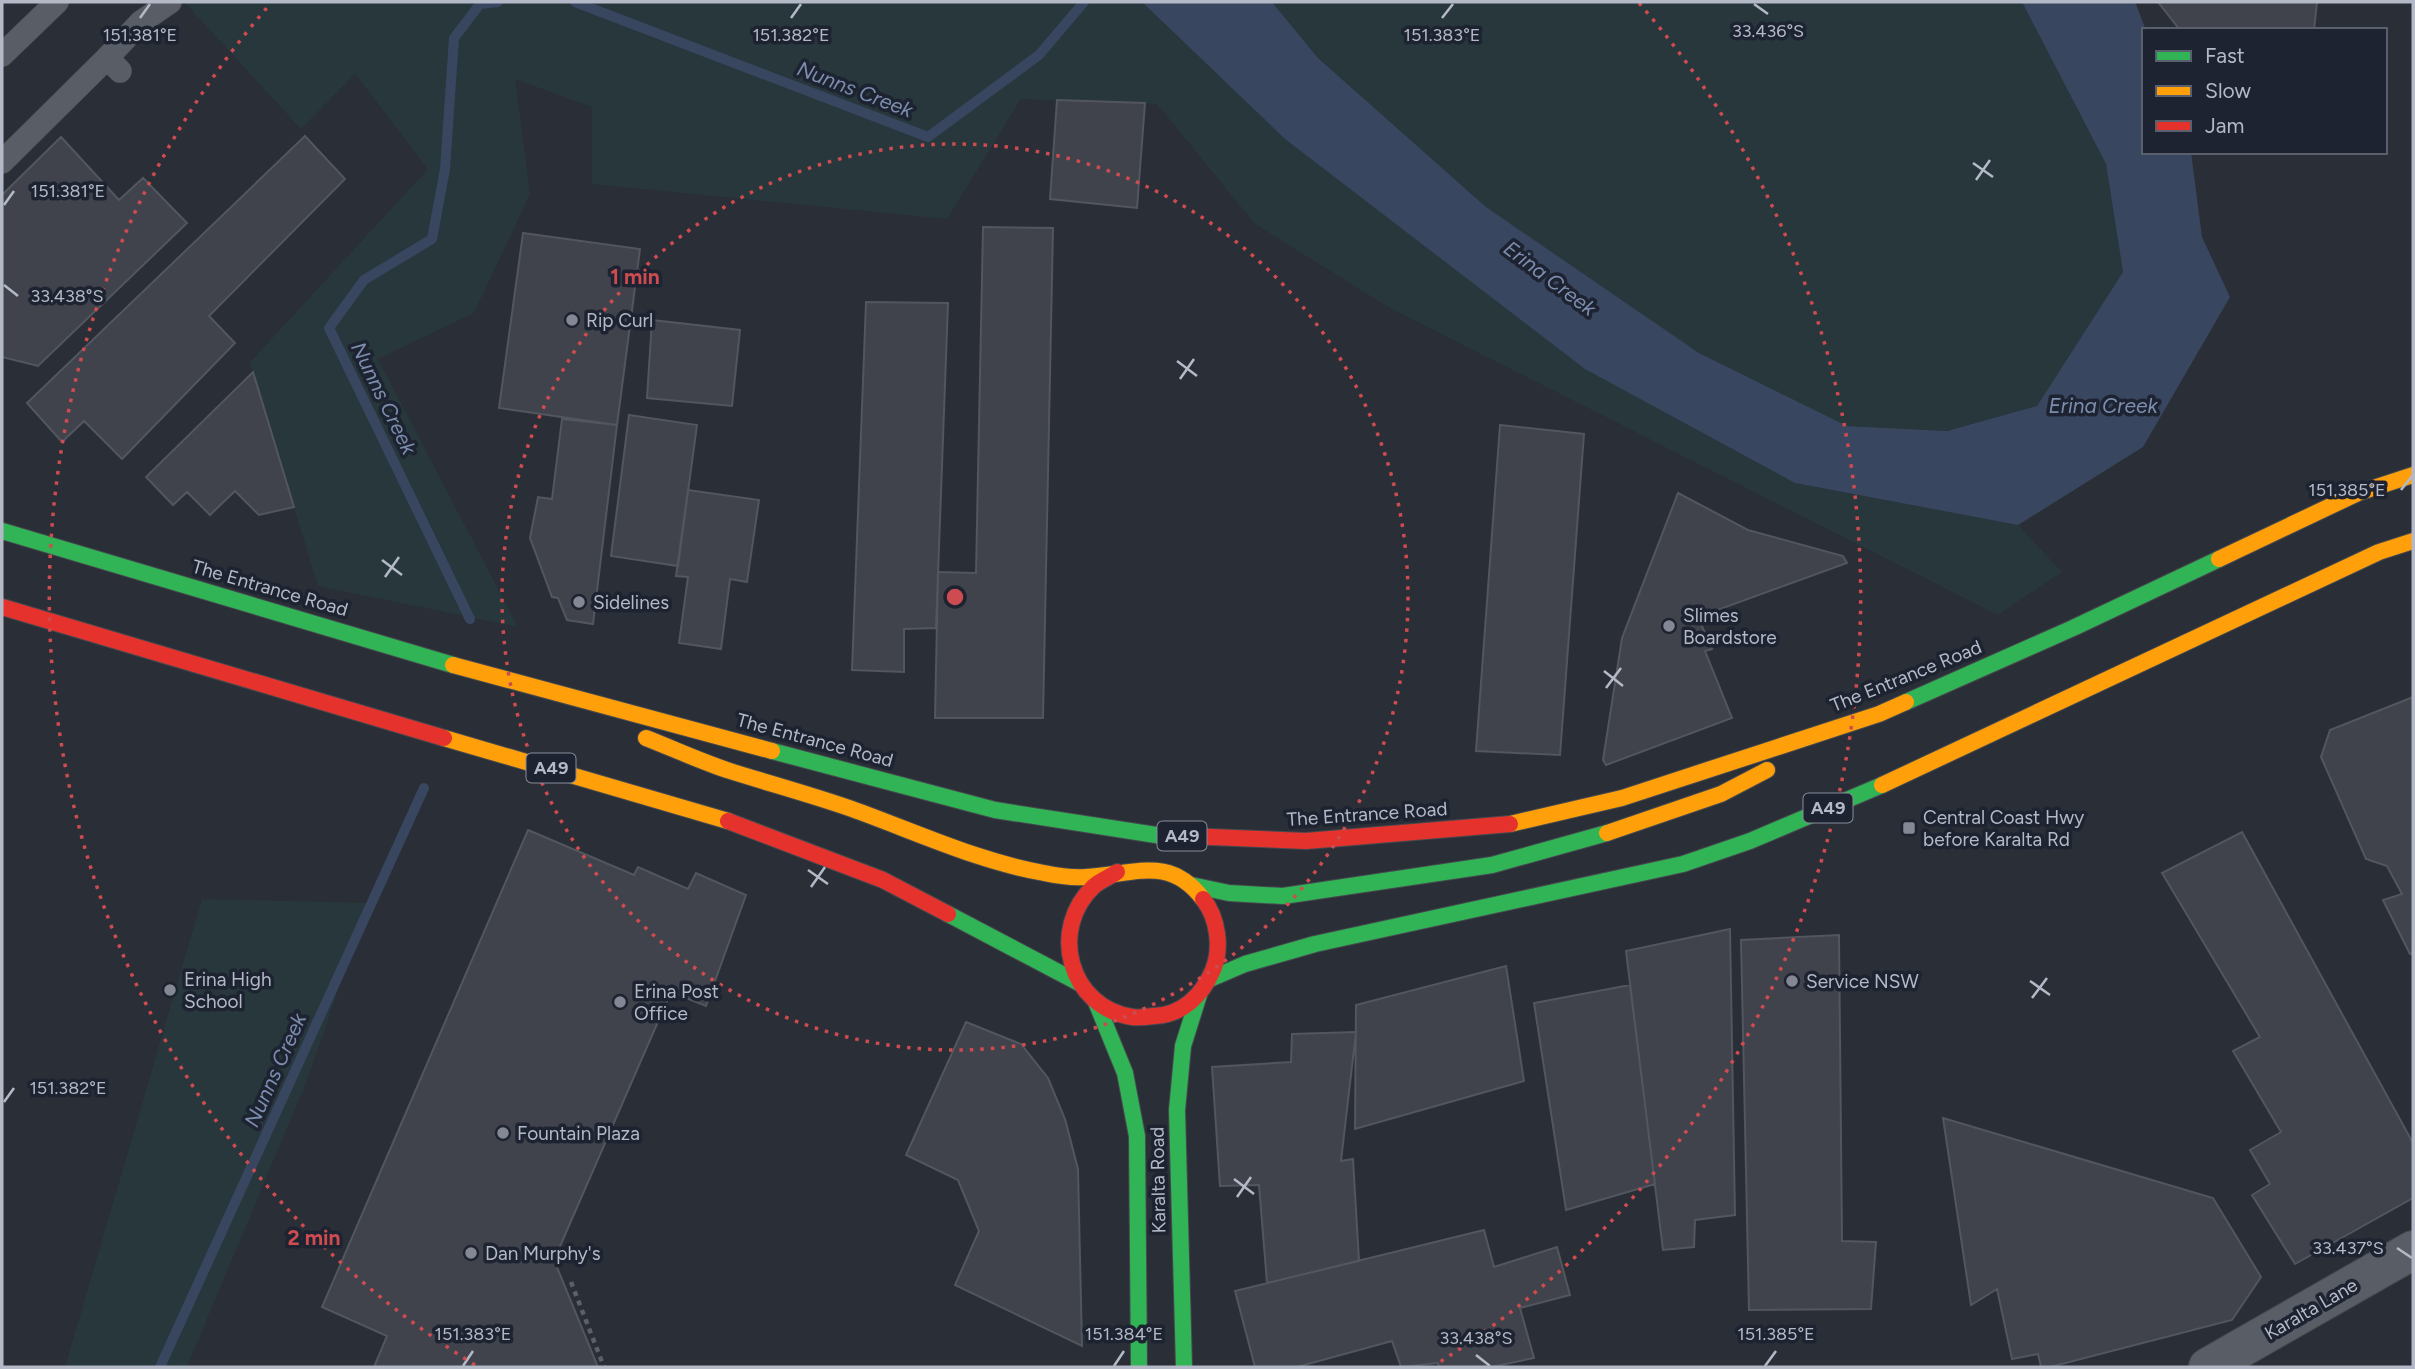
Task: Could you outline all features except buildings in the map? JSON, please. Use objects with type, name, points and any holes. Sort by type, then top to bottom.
[{"type":"main road","name":"The Entrance Road","points":[[2,531],[488,675],[995,810],[1156,835],[1306,841],[1500,826],[1622,798],[1879,714],[2073,628],[2344,500],[2413,475]]},
{"type":"main road","name":"A49","points":[[1210,979],[1245,964],[1315,944],[1683,864],[1750,841],[1912,772],[2366,558],[2413,541]]},
{"type":"main road","name":"A49","points":[[2,607],[730,822],[883,880],[1079,983]]},
{"type":"main road","name":"A49","points":[[488,675],[710,764],[850,809],[924,838],[1009,866],[1074,877],[1146,868],[1175,875],[1191,885],[1208,905],[1218,928],[1218,954],[1210,979],[1199,995],[1175,1012],[1146,1019],[1118,1015],[1096,1002],[1079,983],[1069,960],[1068,934],[1077,906],[1094,886],[1117,872]]},
{"type":"main road","name":"A49","points":[[1191,885],[1229,893],[1283,896],[1492,865],[1596,837],[1721,794],[1879,714]]},
{"type":"main road","name":"Karalta Road","points":[[1184,1367],[1177,1110],[1182,1046],[1199,995]]},
{"type":"main road","name":"Karalta Road","points":[[1096,1002],[1125,1073],[1137,1136],[1139,1367]]},
{"type":"street","name":"Karalta Lane","points":[[2208,1367],[2413,1250]]},
{"type":"lane","points":[[3,51],[57,2]]},
{"type":"lane","points":[[2,162],[113,64],[141,22],[170,2]]},
{"type":"path","points":[[571,1282],[604,1367]]},
{"type":"shaded area","points":[[184,2],[1142,2],[1285,139],[1795,483],[2018,525],[2062,572],[1998,615],[1390,308],[1255,224],[1157,104],[1021,99],[947,219],[592,184],[592,107],[515,79],[530,194],[474,313],[378,359],[518,627],[318,586],[250,362],[428,169],[355,74],[301,129]]},
{"type":"shaded area","points":[[1272,2],[2022,2],[2106,164],[2123,272],[2037,406],[1947,431],[1847,426],[1699,353],[1486,207],[1318,58]]},
{"type":"shaded area","points":[[202,899],[368,903],[308,1078],[187,1367],[65,1367]]},
{"type":"water","name":"Erina Creek","points":[[1142,2],[1272,2],[1318,58],[1486,207],[1699,353],[1847,426],[1947,431],[2037,406],[2123,272],[2106,164],[2022,2],[2135,2],[2145,28],[2142,28],[2142,154],[2191,154],[2202,237],[2230,297],[2143,447],[2018,525],[1795,483],[1585,369],[1285,139]]},
{"type":"waterway","name":"Nunns Creek","points":[[470,619],[329,328],[364,280],[432,239],[445,169],[454,38],[480,4],[498,2]]},
{"type":"waterway","name":"Nunns Creek","points":[[575,2],[928,137],[1039,55],[1084,2]]},
{"type":"waterway","name":"Nunns Creek","points":[[160,1367],[424,788]]},
{"type":"traffic: fast","points":[[2,531],[453,665]]},
{"type":"traffic: fast","points":[[1906,702],[2219,559]]},
{"type":"traffic: fast","points":[[772,751],[995,810],[1156,835],[1187,836]]},
{"type":"traffic: fast","points":[[1210,979],[1245,964],[1315,944],[1683,864],[1750,841],[1882,785]]},
{"type":"traffic: fast","points":[[1191,885],[1229,893],[1283,896],[1492,865],[1607,833]]},
{"type":"traffic: fast","points":[[948,914],[1079,983]]},
{"type":"traffic: fast","points":[[1184,1367],[1177,1110],[1183,1046],[1199,995]]},
{"type":"traffic: fast","points":[[1096,1002],[1125,1073],[1137,1136],[1139,1367]]},
{"type":"traffic: slow","points":[[2219,559],[2358,493],[2413,475]]},
{"type":"traffic: slow","points":[[1882,785],[2379,552],[2413,541]]},
{"type":"traffic: slow","points":[[453,665],[772,751]]},
{"type":"traffic: slow","points":[[1510,824],[1622,798],[1879,714],[1906,702]]},
{"type":"traffic: slow","points":[[444,738],[728,821]]},
{"type":"traffic: slow","points":[[646,738],[720,767],[852,809],[947,845],[1019,868],[1070,877],[1149,870],[1163,872],[1177,876],[1203,899]]},
{"type":"traffic: slow","points":[[1607,833],[1721,794],[1767,770]]},
{"type":"traffic: jam","points":[[2,607],[444,738]]},
{"type":"traffic: jam","points":[[728,821],[883,880],[948,914]]},
{"type":"traffic: jam","points":[[1187,836],[1306,841],[1510,824]]},
{"type":"traffic: jam","points":[[1117,872],[1094,886],[1080,904],[1072,923],[1069,944],[1072,964],[1080,982],[1093,998],[1110,1010],[1135,1017],[1164,1015],[1182,1008],[1197,996],[1213,970],[1218,943],[1212,915],[1203,899]]},
{"type":"place","name":"Rip Curl","points":[[572,320]]},
{"type":"place","name":"Sidelines","points":[[579,602]]},
{"type":"place","name":"Slimes Boardstore","points":[[1669,626]]},
{"type":"place","name":"Central Coast Hwy before Karalta Rd","points":[[1909,828]]},
{"type":"place","name":"Service NSW","points":[[1792,981]]},
{"type":"place","name":"Erina High School","points":[[170,990]]},
{"type":"place","name":"Erina Post Office","points":[[620,1002]]},
{"type":"place","name":"Fountain Plaza","points":[[503,1133]]},
{"type":"place","name":"Dan Murphy's","points":[[471,1253]]}]
